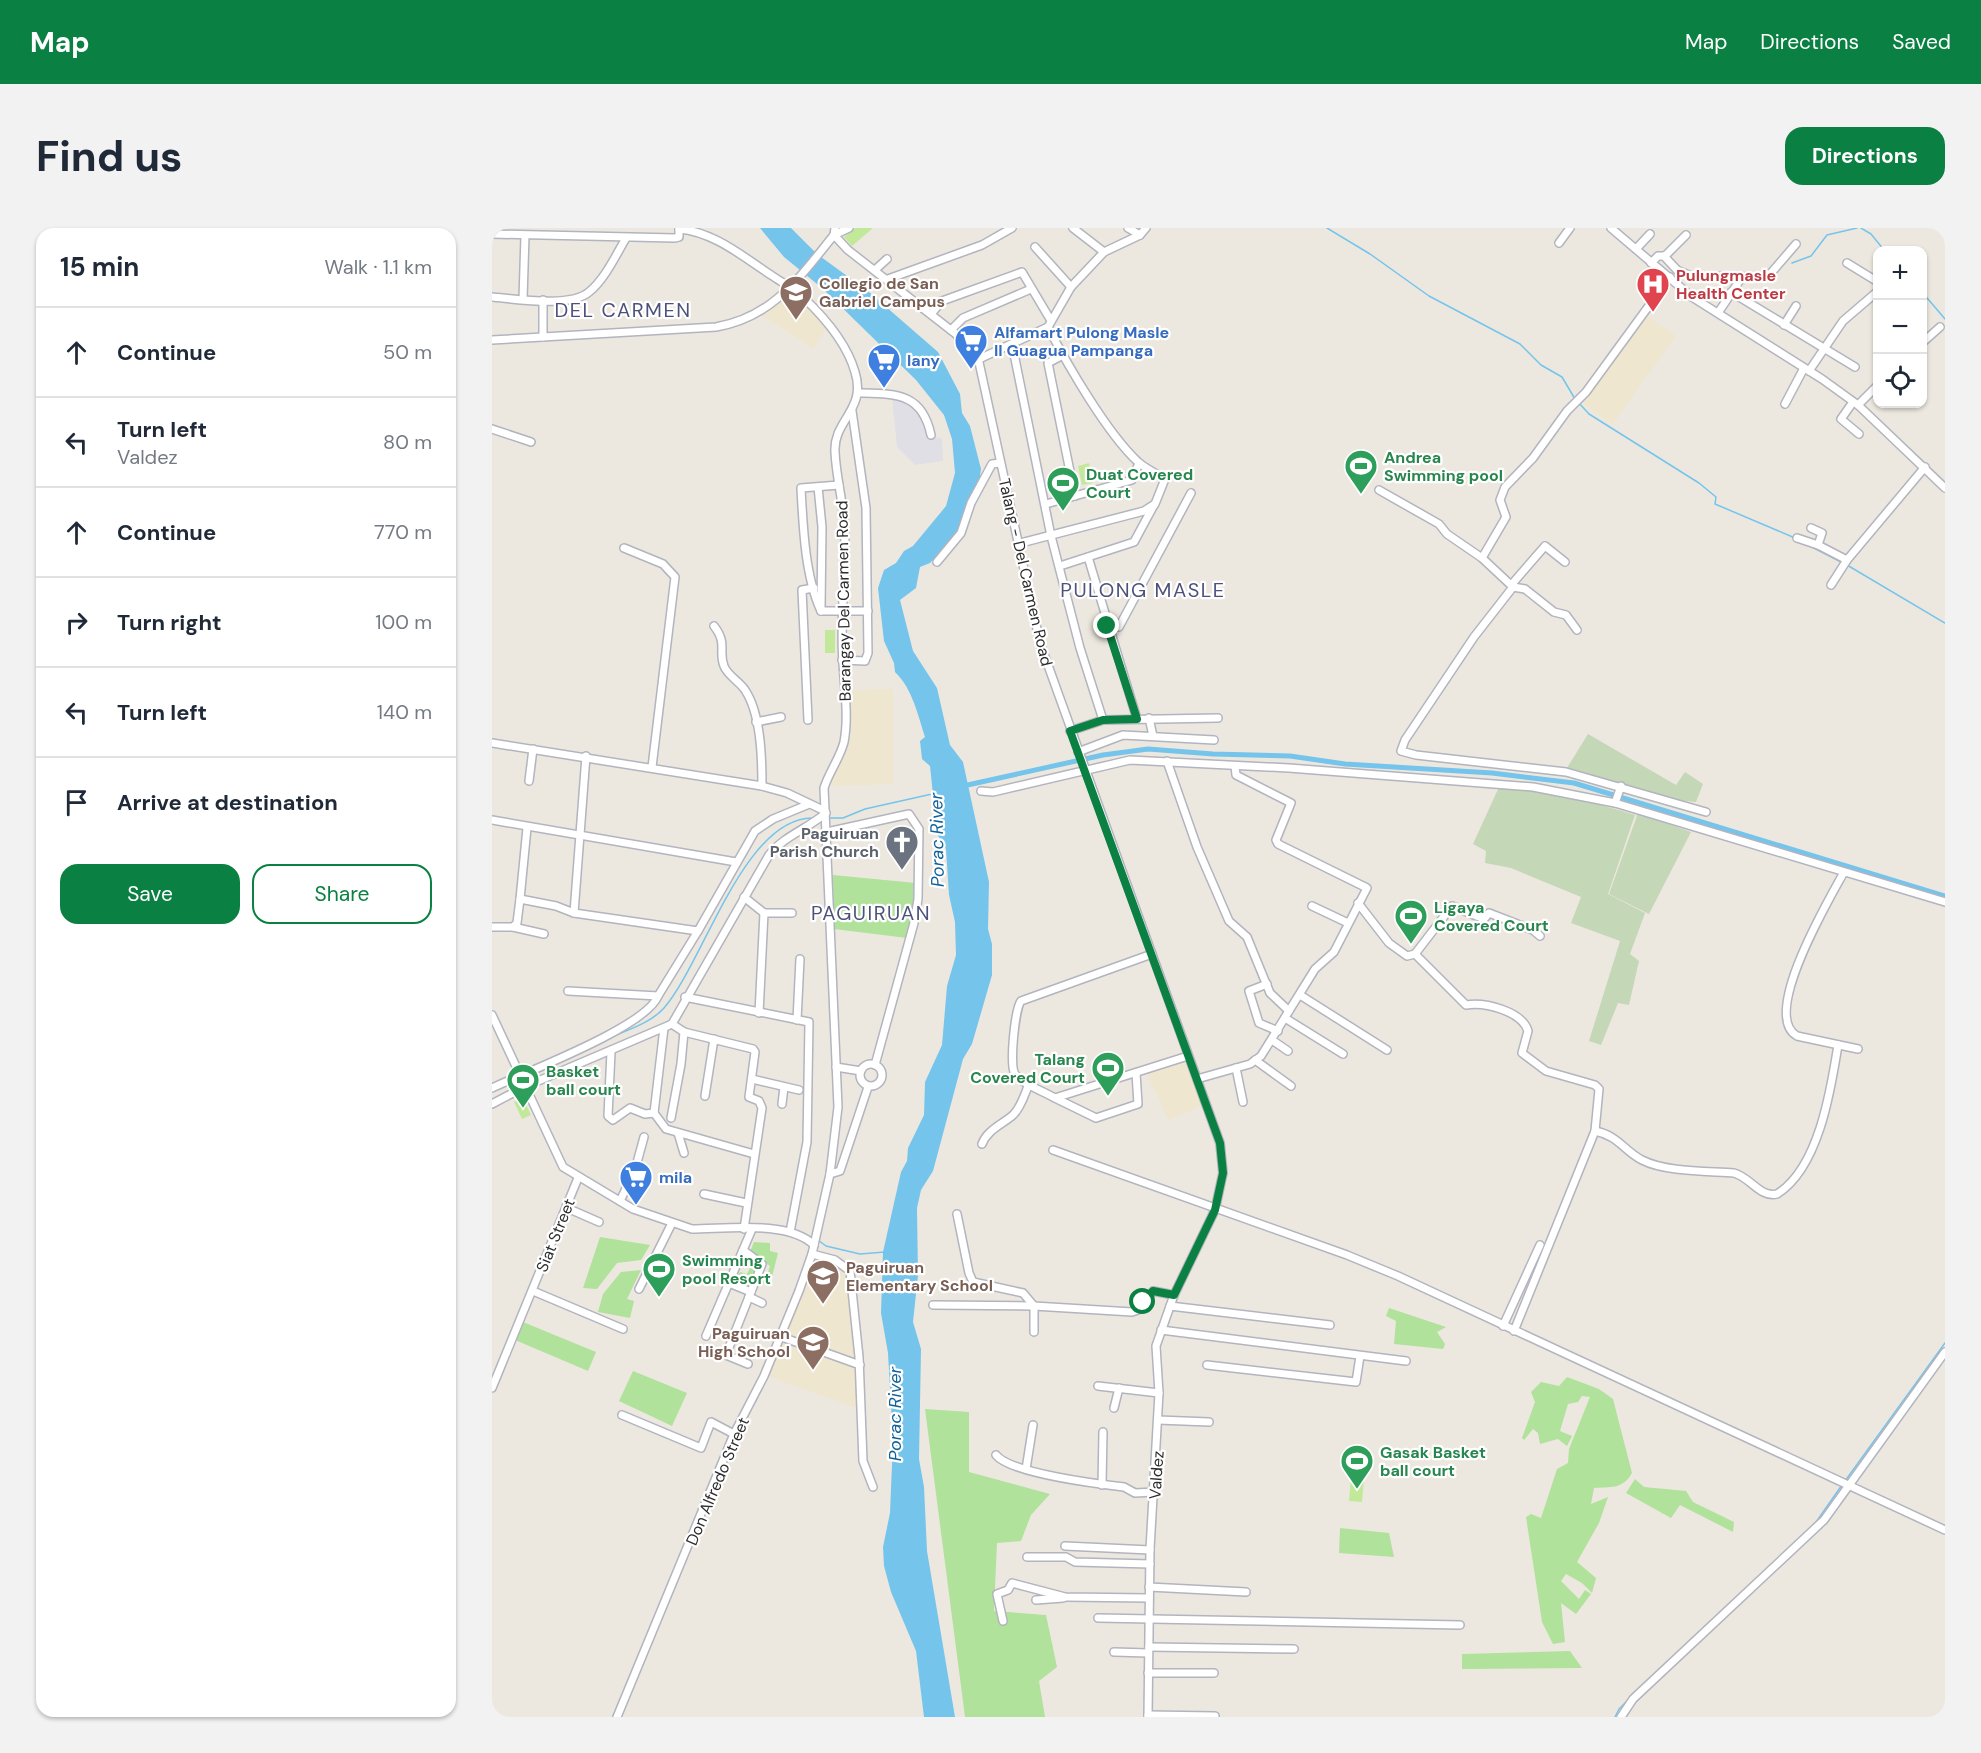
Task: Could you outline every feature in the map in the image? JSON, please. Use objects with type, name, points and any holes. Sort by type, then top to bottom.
[{"type":"street","points":[[492,234],[675,238],[679,237],[679,228],[693,230],[715,239],[803,296],[832,330],[849,355],[856,373],[859,393],[890,394],[908,399],[926,414],[930,435]]},
{"type":"street","points":[[492,340],[730,324],[761,312],[790,288],[834,232],[849,228]]},
{"type":"street","points":[[888,279],[982,245],[1012,228]]},
{"type":"street","points":[[1073,228],[1104,252]]},
{"type":"street","points":[[1128,228],[1140,235]]},
{"type":"street","points":[[1060,566],[1134,542],[1155,504],[1165,479],[1139,463],[1119,440],[1062,356],[1048,327],[1050,319],[1071,287],[1104,252],[1140,235],[1146,228]]},
{"type":"street","points":[[1559,243],[1570,228]]},
{"type":"street","points":[[1611,228],[1692,297],[1807,369],[1856,404],[1945,488]]},
{"type":"street","name":"Talang - Del Carmen Road","points":[[834,232],[848,250],[876,269],[974,348],[979,359],[1040,643],[1220,1143],[1223,1173],[1215,1210],[1201,1241]]},
{"type":"street","points":[[1636,249],[1650,234]]},
{"type":"street","points":[[1651,263],[1658,256],[1664,256],[1686,235]]},
{"type":"street","points":[[523,299],[525,236]]},
{"type":"street","points":[[492,297],[543,300],[576,298],[588,293],[626,237]]},
{"type":"street","points":[[1664,256],[1667,262],[1685,274],[1742,277],[1772,273],[1796,244]]},
{"type":"street","points":[[1035,247],[1071,287]]},
{"type":"street","points":[[876,269],[887,259]]},
{"type":"street","points":[[1847,263],[1873,279]]},
{"type":"street","points":[[931,314],[942,301],[1022,272],[1050,319]]},
{"type":"street","points":[[1718,313],[1742,277]]},
{"type":"street","points":[[1482,558],[1506,517],[1500,500],[1505,487],[1533,458],[1573,404],[1581,398],[1670,278]]},
{"type":"street","points":[[951,330],[963,318],[1031,289]]},
{"type":"street","points":[[1731,292],[1855,367]]},
{"type":"street","points":[[1785,404],[1807,369],[1843,321],[1873,295]]},
{"type":"street","points":[[543,300],[543,337]]},
{"type":"street","points":[[1784,325],[1796,306]]},
{"type":"street","points":[[979,359],[1048,327]]},
{"type":"street","points":[[1927,339],[1940,327]]},
{"type":"street","points":[[1012,344],[1052,536],[1080,648],[1103,720]]},
{"type":"street","points":[[1062,356],[1048,363],[1075,496]]},
{"type":"street","points":[[1859,434],[1841,419],[1873,389]]},
{"type":"street","name":"Barangay Del Carmen Road","points":[[836,1067],[826,829],[823,815],[824,788],[828,774],[843,745],[845,732],[842,660],[844,521],[836,439],[859,393]]},
{"type":"street","points":[[842,660],[867,660],[866,508],[852,411]]},
{"type":"street","points":[[492,429],[531,442]]},
{"type":"street","points":[[938,562],[961,533],[971,503],[992,464],[1000,463]]},
{"type":"street","points":[[1046,504],[1132,480],[1139,463]]},
{"type":"street","points":[[1831,585],[1845,562],[1925,467]]},
{"type":"street","points":[[821,611],[805,551],[801,488],[839,485]]},
{"type":"street","points":[[818,487],[822,527],[821,611]]},
{"type":"street","points":[[1379,490],[1438,524],[1447,534],[1482,558],[1512,586],[1525,589],[1554,612],[1566,615],[1577,630]]},
{"type":"street","points":[[1107,626],[1119,627],[1191,493]]},
{"type":"street","points":[[1017,543],[1144,511],[1155,504]]},
{"type":"street","points":[[1811,528],[1822,533],[1818,544]]},
{"type":"street","points":[[1797,538],[1818,544],[1845,562]]},
{"type":"street","points":[[1565,562],[1545,546],[1474,636],[1401,747],[1401,751],[1456,760],[1537,767],[1706,812]]},
{"type":"street","points":[[624,548],[663,564],[675,577],[652,767]]},
{"type":"street","points":[[1088,557],[1137,719]]},
{"type":"street","points":[[808,720],[802,590],[814,588]]},
{"type":"street","points":[[821,611],[868,611]]},
{"type":"street","points":[[714,626],[722,640],[723,666],[746,692],[756,722],[762,754],[762,786]]},
{"type":"street","points":[[756,722],[781,717]]},
{"type":"street","points":[[1149,718],[1153,735]]},
{"type":"street","points":[[1070,731],[1103,720],[1218,718]]},
{"type":"street","points":[[1079,754],[1123,735],[1214,740]]},
{"type":"street","points":[[492,743],[586,756],[762,786],[787,794],[823,815],[778,843],[685,997],[672,1024],[612,1052],[524,1087],[492,1104]]},
{"type":"street","points":[[529,781],[533,749]]},
{"type":"street","points":[[574,913],[582,836],[586,756]]},
{"type":"street","points":[[981,792],[993,792],[1084,767],[1130,760],[1533,787],[1616,801],[1945,902]]},
{"type":"street","points":[[1167,761],[1197,846],[1229,921],[1247,937],[1270,993],[1287,1015],[1343,1054]]},
{"type":"street","points":[[1197,1079],[1255,1060],[1272,1040],[1316,969],[1334,952],[1367,888],[1278,844],[1276,840],[1290,803],[1236,775],[1235,766]]},
{"type":"street","points":[[1616,801],[1621,788]]},
{"type":"street","points":[[492,1088],[578,1050],[643,1015],[654,1006],[755,831],[773,819],[807,805]]},
{"type":"street","points":[[826,829],[909,814],[919,829],[918,899],[914,923],[875,1065]]},
{"type":"street","points":[[492,820],[527,828],[736,862]]},
{"type":"street","points":[[513,927],[517,923],[527,828]]},
{"type":"street","points":[[1844,872],[1796,965],[1786,1010],[1792,1034],[1858,1049]]},
{"type":"street","points":[[744,897],[764,913],[792,913]]},
{"type":"street","points":[[520,899],[556,906],[574,913],[698,931]]},
{"type":"street","points":[[1358,903],[1397,952],[1407,956],[1415,954],[1452,906],[1484,920],[1489,913],[1533,930],[1540,936]]},
{"type":"street","points":[[1312,906],[1348,923]]},
{"type":"street","points":[[759,1013],[764,913]]},
{"type":"street","points":[[492,927],[513,927],[544,934]]},
{"type":"street","points":[[1136,1073],[1138,1104],[1096,1118],[1016,1077],[1012,1070],[1015,1023],[1021,1002],[1152,954]]},
{"type":"street","points":[[1415,954],[1466,1005],[1479,1004],[1491,1007],[1522,1020],[1528,1031],[1522,1053],[1540,1067],[1552,1073],[1597,1086],[1599,1108],[1595,1131],[1514,1331]]},
{"type":"street","points":[[797,1020],[800,959]]},
{"type":"street","points":[[1267,984],[1249,991],[1259,1023],[1278,1031]]},
{"type":"street","points":[[568,991],[658,996]]},
{"type":"street","points":[[1299,995],[1387,1050]]},
{"type":"street","points":[[685,997],[809,1022],[807,1142],[790,1232]]},
{"type":"street","points":[[492,1015],[555,1155],[563,1167],[578,1178],[620,1201],[692,1229],[752,1229],[790,1232],[804,1236],[814,1245]]},
{"type":"street","points":[[672,1024],[684,1032],[753,1049],[756,1056],[749,1097],[759,1101],[762,1108],[746,1203],[744,1229]]},
{"type":"street","points":[[664,1028],[654,1113],[666,1129],[754,1154]]},
{"type":"street","points":[[671,1118],[681,1064],[684,1032]]},
{"type":"street","points":[[705,1096],[714,1039]]},
{"type":"street","points":[[1272,1040],[1288,1051]]},
{"type":"street","points":[[1595,1131],[1613,1136],[1637,1157],[1650,1163],[1734,1173],[1745,1177],[1765,1193],[1778,1194],[1798,1173],[1819,1128],[1827,1103],[1838,1045]]},
{"type":"street","points":[[612,1052],[608,1116],[613,1120],[630,1108],[645,1114],[654,1113]]},
{"type":"street","points":[[1054,1098],[1188,1056]]},
{"type":"street","points":[[1255,1060],[1291,1086]]},
{"type":"street","points":[[867,1065],[875,1065],[882,1070],[883,1079],[877,1086],[868,1087],[861,1080],[861,1071],[867,1065]]},
{"type":"street","points":[[836,1067],[861,1071]]},
{"type":"street","name":"Don Alfredo Street","points":[[617,1717],[734,1434],[780,1336],[812,1254],[830,1174],[838,1107],[836,1067]]},
{"type":"street","points":[[1236,1068],[1243,1102]]},
{"type":"street","points":[[752,1079],[799,1089]]},
{"type":"street","points":[[982,1144],[984,1138],[998,1123],[1015,1114],[1029,1084]]},
{"type":"street","points":[[782,1104],[784,1087]]},
{"type":"street","points":[[830,1174],[840,1171],[868,1087]]},
{"type":"street","points":[[678,1133],[684,1153]]},
{"type":"street","points":[[620,1201],[635,1170],[644,1137]]},
{"type":"street","points":[[1053,1150],[1215,1210],[1347,1255],[1438,1294],[1945,1530]]},
{"type":"street","name":"Siat Street","points":[[492,1388],[578,1178]]},
{"type":"street","points":[[704,1194],[746,1203]]},
{"type":"street","points":[[567,1208],[599,1222]]},
{"type":"street","points":[[957,1214],[969,1273],[973,1281],[1023,1293],[1034,1306],[1034,1332]]},
{"type":"street","points":[[639,1289],[672,1223]]},
{"type":"street","points":[[706,1336],[752,1229]]},
{"type":"street","name":"Valdez","points":[[1148,1716],[1150,1550],[1159,1393],[1156,1354],[1161,1330],[1174,1295],[1201,1241]]},
{"type":"street","points":[[1503,1326],[1540,1245]]},
{"type":"street","points":[[743,1250],[762,1264],[726,1355],[748,1364]]},
{"type":"street","points":[[812,1254],[835,1260],[850,1271],[860,1365],[863,1461],[873,1487]]},
{"type":"street","points":[[729,1282],[762,1303]]},
{"type":"street","points":[[533,1291],[623,1329]]},
{"type":"street","points":[[933,1305],[1034,1306],[1132,1312],[1138,1310],[1153,1291],[1174,1295]]},
{"type":"street","points":[[1170,1306],[1330,1325]]},
{"type":"street","points":[[1161,1330],[1406,1360]]},
{"type":"street","points":[[780,1336],[860,1365]]},
{"type":"street","points":[[1621,1717],[1633,1699],[1815,1529],[1846,1483],[1945,1352]]},
{"type":"street","points":[[1207,1365],[1356,1382],[1360,1356]]},
{"type":"street","points":[[1098,1386],[1159,1393]]},
{"type":"street","points":[[1114,1408],[1119,1388]]},
{"type":"street","points":[[622,1415],[701,1448],[711,1422],[734,1434]]},
{"type":"street","points":[[1158,1420],[1209,1422]]},
{"type":"street","points":[[1026,1469],[1033,1425]]},
{"type":"street","points":[[1102,1485],[1104,1432]]},
{"type":"street","points":[[996,1455],[1001,1461],[1026,1469],[1102,1485],[1124,1487],[1135,1493],[1155,1492]]},
{"type":"street","points":[[1065,1546],[1150,1550]]},
{"type":"street","points":[[1027,1557],[1066,1557],[1075,1562],[1150,1564]]},
{"type":"street","points":[[1003,1621],[997,1594],[1008,1590],[1010,1584],[1065,1597]]},
{"type":"street","points":[[1149,1587],[1246,1592]]},
{"type":"street","points":[[1036,1600],[1065,1597],[1149,1598]]},
{"type":"street","points":[[1098,1618],[1149,1620],[1204,1618],[1460,1625]]},
{"type":"street","points":[[1114,1652],[1294,1649]]},
{"type":"street","points":[[1148,1673],[1214,1672]]},
{"type":"street","points":[[1148,1716],[1215,1716]]},
{"type":"shaded area","name":"Collegio de San Gabriel Campus","points":[[792,295],[798,295],[827,327],[813,349],[761,315]]},
{"type":"shaded area","points":[[1644,314],[1676,336],[1612,425],[1581,402]]},
{"type":"shaded area","points":[[892,398],[900,398],[921,412],[929,436],[942,438],[943,461],[915,465],[897,447]]},
{"type":"shaded area","points":[[893,689],[893,784],[833,786],[832,780],[847,745],[848,691]]},
{"type":"shaded area","points":[[1186,1058],[1204,1105],[1168,1120],[1146,1071]]},
{"type":"shaded area","name":"Paguiruan Elementary School","points":[[815,1255],[847,1270],[857,1362],[783,1334]]},
{"type":"shaded area","name":"Paguiruan High School","points":[[783,1337],[858,1366],[859,1409],[767,1376]]},
{"type":"green space","points":[[855,228],[873,228],[852,246],[844,237]]},
{"type":"green space","points":[[1089,463],[1093,483],[1082,485],[1078,466]]},
{"type":"green space","points":[[825,630],[835,630],[835,653],[825,653]]},
{"type":"green space","points":[[1588,734],[1676,785],[1685,772],[1703,784],[1696,802],[1675,800],[1567,768]]},
{"type":"green space","points":[[1499,787],[1568,797],[1635,815],[1608,894],[1645,913],[1630,954],[1639,961],[1629,1005],[1618,1003],[1601,1045],[1589,1041],[1620,941],[1571,923],[1581,897],[1511,868],[1485,863],[1486,851],[1473,844]]},
{"type":"green space","points":[[1638,813],[1691,832],[1649,914],[1609,894]]},
{"type":"green space","points":[[833,875],[916,883],[916,899],[907,938],[834,929]]},
{"type":"green space","name":"Basket ball court","points":[[523,1098],[531,1115],[522,1119],[514,1102]]},
{"type":"green space","points":[[600,1237],[650,1245],[641,1260],[617,1263],[597,1289],[583,1288]]},
{"type":"green space","points":[[754,1242],[770,1243],[770,1251],[778,1253],[772,1277],[765,1277],[763,1285],[759,1284],[763,1274],[768,1272],[770,1266],[750,1252]]},
{"type":"green space","points":[[745,1253],[761,1265],[750,1290],[732,1283],[740,1272],[747,1274],[751,1266],[742,1260]]},
{"type":"green space","points":[[641,1270],[627,1299],[634,1301],[630,1318],[598,1312],[603,1294],[621,1272]]},
{"type":"green space","points":[[1389,1308],[1446,1327],[1437,1332],[1445,1344],[1443,1349],[1394,1344],[1396,1321],[1386,1316]]},
{"type":"green space","points":[[523,1322],[596,1352],[588,1371],[515,1340]]},
{"type":"green space","points":[[633,1371],[687,1393],[672,1426],[619,1401]]},
{"type":"green space","points":[[1567,1377],[1599,1389],[1613,1399],[1632,1473],[1621,1485],[1594,1488],[1591,1504],[1608,1497],[1599,1523],[1577,1562],[1596,1578],[1592,1593],[1582,1583],[1566,1574],[1561,1581],[1579,1599],[1585,1590],[1591,1594],[1576,1614],[1561,1603],[1565,1642],[1553,1644],[1542,1622],[1526,1517],[1531,1514],[1541,1518],[1557,1469],[1568,1463],[1569,1449],[1590,1397],[1582,1396],[1578,1402],[1568,1404],[1560,1431],[1572,1436],[1567,1446],[1558,1439],[1540,1444],[1538,1433],[1533,1429],[1524,1440],[1522,1438],[1535,1402],[1531,1392],[1541,1382],[1559,1386]]},
{"type":"green space","points":[[925,1409],[969,1412],[969,1472],[1050,1494],[1031,1515],[1021,1541],[997,1543],[994,1611],[1046,1615],[1057,1667],[1039,1681],[1045,1717],[965,1717]]},
{"type":"green space","name":"Gasak Basket ball court","points":[[1351,1478],[1364,1479],[1362,1502],[1349,1501]]},
{"type":"green space","points":[[1635,1479],[1644,1487],[1686,1491],[1693,1502],[1734,1522],[1733,1532],[1680,1505],[1671,1518],[1626,1493]]},
{"type":"green space","points":[[1340,1528],[1389,1533],[1394,1557],[1339,1553]]},
{"type":"green space","points":[[1570,1651],[1582,1668],[1462,1669],[1462,1654]]},
{"type":"water","name":"Porac River","points":[[760,228],[791,228],[817,254],[869,292],[938,352],[960,394],[962,413],[970,426],[981,469],[979,483],[967,504],[958,532],[930,563],[920,567],[916,588],[900,600],[913,651],[937,688],[950,745],[963,762],[989,882],[988,929],[992,944],[992,975],[972,1044],[963,1059],[933,1171],[921,1190],[917,1208],[918,1275],[913,1322],[921,1349],[919,1459],[924,1487],[927,1551],[955,1717],[924,1717],[916,1651],[891,1592],[884,1566],[883,1547],[890,1513],[893,1440],[888,1353],[881,1313],[883,1252],[901,1172],[907,1161],[908,1148],[924,1115],[925,1082],[942,1045],[947,986],[956,955],[955,922],[949,895],[946,849],[937,834],[930,766],[922,759],[920,741],[925,737],[914,702],[901,678],[895,672],[894,663],[884,641],[878,588],[884,570],[896,563],[904,551],[913,546],[946,506],[955,473],[952,439],[944,415],[916,380],[822,288],[784,257]]},
{"type":"waterway","points":[[1327,228],[1370,254],[1429,296],[1520,344],[1541,365],[1562,377],[1575,399]]},
{"type":"waterway","points":[[1792,263],[1811,256],[1827,235],[1857,228]]},
{"type":"waterway","points":[[1861,228],[1871,234],[1881,246]]},
{"type":"waterway","points":[[1927,298],[1945,319]]},
{"type":"waterway","points":[[1578,402],[1589,414],[1699,483],[1716,497],[1715,504],[1795,538]]},
{"type":"waterway","points":[[1810,546],[1843,563]]},
{"type":"waterway","points":[[1847,565],[1945,623]]},
{"type":"waterway","points":[[963,786],[1103,755],[1148,749],[1290,756],[1345,764],[1492,773],[1574,783],[1945,896]]},
{"type":"waterway","name":"Porac River","points":[[829,818],[843,818],[865,809],[932,794]]},
{"type":"waterway","points":[[611,1037],[646,1021],[664,1008],[679,987],[745,866],[765,842],[787,825],[812,818]]},
{"type":"waterway","points":[[818,1240],[826,1246],[860,1254],[885,1252]]},
{"type":"waterway","points":[[1845,1481],[1945,1343]]},
{"type":"waterway","points":[[1814,1525],[1842,1485]]},
{"type":"waterway","points":[[1647,1681],[1769,1567]]},
{"type":"waterway","points":[[1615,1717],[1619,1709],[1631,1697]]},
{"type":"place","name":"Pulungmasle Health Center","points":[[1653,313]]},
{"type":"place","name":"Collegio de San Gabriel Campus","points":[[796,321]]},
{"type":"place","name":"Alfamart Pulong Masle II Guagua Pampanga","points":[[971,370]]},
{"type":"place","name":"lany","points":[[884,389]]},
{"type":"place","name":"Andrea Swimming pool","points":[[1361,495]]},
{"type":"place","name":"Duat Covered Court","points":[[1063,512]]},
{"type":"place","name":"Paguiruan Parish Church","points":[[902,871]]},
{"type":"place","name":"Ligaya Covered Court","points":[[1411,945]]},
{"type":"place","name":"Talang Covered Court","points":[[1108,1097]]},
{"type":"place","name":"Basket ball court","points":[[523,1109]]},
{"type":"place","name":"mila","points":[[636,1206]]},
{"type":"place","name":"Swimming pool Resort","points":[[659,1298]]},
{"type":"place","name":"Paguiruan Elementary School","points":[[823,1305]]},
{"type":"place","name":"Paguiruan High School","points":[[813,1371]]},
{"type":"place","name":"Gasak Basket ball court","points":[[1357,1490]]},
{"type":"district","name":"DEL CARMEN","points":[[623,310]]},
{"type":"district","name":"PULONG MASLE","points":[[1143,590]]},
{"type":"district","name":"PAGUIRUAN","points":[[871,913]]},
{"type":"route","points":[[1107,626],[1137,719],[1103,720],[1070,731],[1220,1143],[1223,1173],[1221,1191],[1215,1210],[1174,1295],[1158,1290],[1153,1291],[1143,1302]]}]
